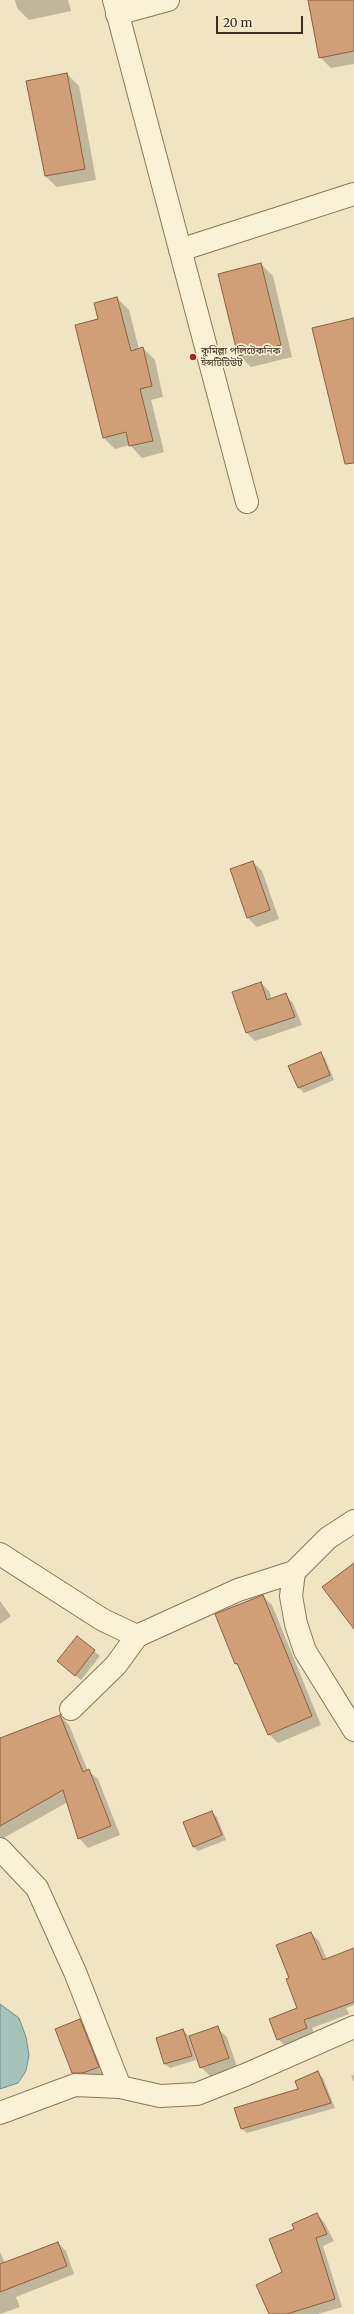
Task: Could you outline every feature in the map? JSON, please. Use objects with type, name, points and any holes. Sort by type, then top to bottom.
[{"type":"street","points":[[168,0],[115,7],[246,502]]},
{"type":"street","points":[[180,250],[354,194]]},
{"type":"street","points":[[71,1709],[116,1665],[137,1636],[238,1590],[294,1572],[328,1538],[354,1521]]},
{"type":"street","points":[[0,1554],[103,1620],[137,1636]]},
{"type":"street","points":[[294,1572],[291,1596],[296,1624],[305,1651],[354,1730]]},
{"type":"street","points":[[0,1849],[37,1888],[75,1972],[120,2087]]},
{"type":"street","points":[[0,2113],[75,2086],[120,2087],[160,2096],[197,2094],[245,2075],[354,2027]]},
{"type":"water","points":[[0,2004],[19,2018],[26,2037],[29,2055],[26,2071],[18,2083],[0,2089]]},
{"type":"building","points":[[308,0],[354,0],[354,51],[319,58]]},
{"type":"building","points":[[67,73],[85,169],[45,176],[26,81]]},
{"type":"building","points":[[261,263],[281,345],[238,356],[218,274]]},
{"type":"building","points":[[117,297],[131,351],[143,347],[152,386],[140,389],[153,441],[129,446],[126,432],[103,438],[75,325],[98,319],[94,303]]},
{"type":"building","points":[[354,318],[354,463],[345,464],[312,328]]},
{"type":"building","points":[[253,861],[270,910],[247,918],[230,869]]},
{"type":"building","points":[[261,982],[267,1000],[286,993],[295,1017],[246,1033],[232,992]]},
{"type":"building","points":[[321,1052],[330,1075],[298,1088],[288,1066]]},
{"type":"building","points":[[354,1563],[354,1629],[322,1587]]},
{"type":"building","points":[[263,1595],[312,1716],[268,1735],[237,1663],[235,1664],[215,1614]]},
{"type":"building","points":[[77,1636],[95,1650],[75,1676],[57,1661]]},
{"type":"building","points":[[60,1715],[83,1772],[89,1769],[111,1826],[78,1839],[63,1790],[0,1826],[0,1738]]},
{"type":"building","points":[[212,1811],[222,1835],[193,1847],[183,1822]]},
{"type":"building","points":[[311,1932],[323,1960],[354,1948],[354,2002],[304,2020],[307,2028],[277,2040],[269,2019],[297,2008],[286,1979],[289,1978],[276,1945]]},
{"type":"building","points":[[80,2019],[99,2067],[83,2073],[72,2073],[55,2029]]},
{"type":"building","points":[[218,2026],[229,2058],[200,2068],[189,2036]]},
{"type":"building","points":[[183,2029],[192,2056],[164,2064],[156,2038]]},
{"type":"building","points":[[318,2071],[331,2103],[241,2129],[234,2108],[298,2089],[295,2081]]},
{"type":"building","points":[[317,2213],[327,2234],[316,2238],[335,2299],[287,2314],[269,2314],[256,2285],[282,2272],[269,2239],[294,2229],[292,2224]]},
{"type":"building","points":[[58,2242],[67,2266],[0,2292],[0,2264]]},
{"type":"place","name":"কুমিল্লা পলিটেকনিক ইন্সটিটিউট","points":[[193,357]]}]
